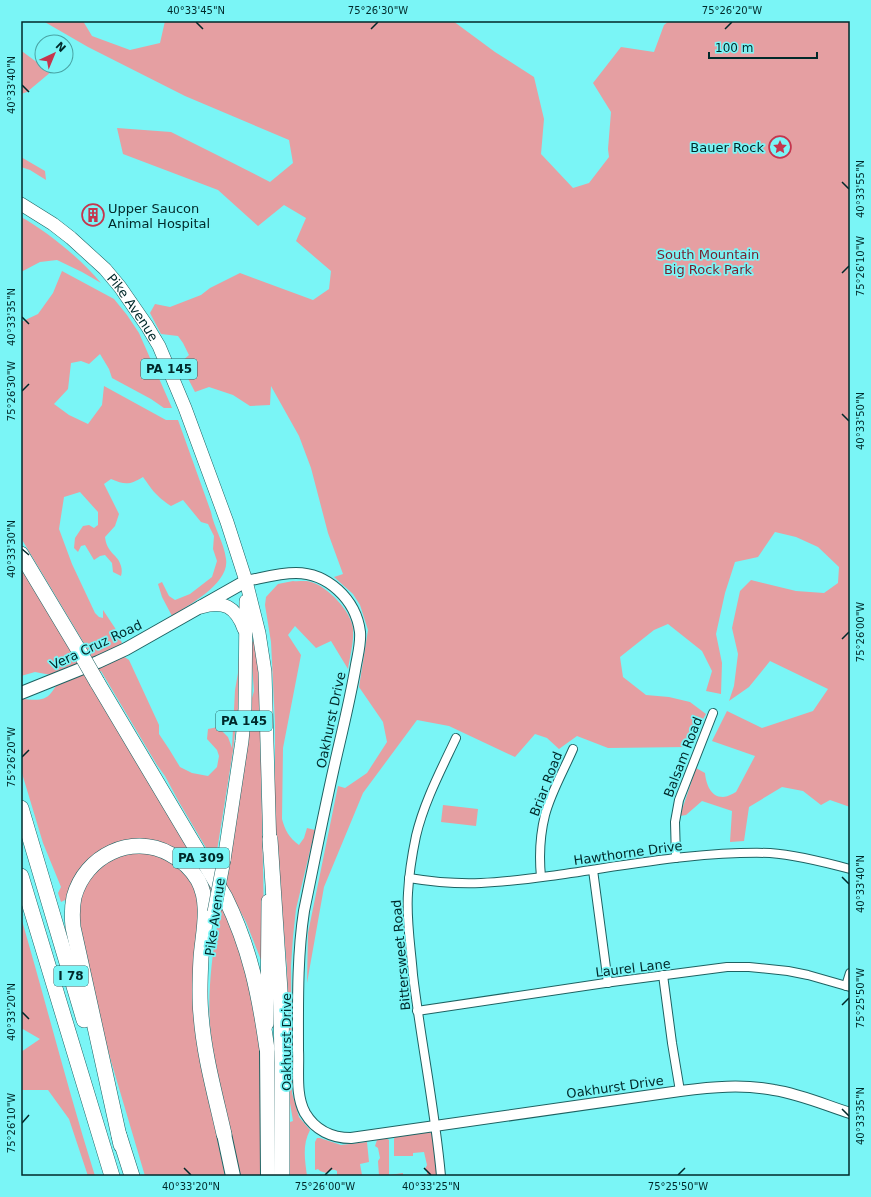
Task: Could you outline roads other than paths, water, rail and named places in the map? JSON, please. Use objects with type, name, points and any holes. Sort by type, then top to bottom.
[{"type":"highway","name":"PA 309","points":[[21,554],[225,897],[241,934],[253,972],[262,1013],[267,1049],[268,1176]]},
{"type":"highway","name":"I 78","points":[[21,808],[132,1176]]},
{"type":"highway","points":[[270,839],[281,1006],[282,1176]]},
{"type":"highway","points":[[122,1144],[74,935],[72,917],[74,897],[88,870],[110,852],[132,846],[155,848],[165,851],[177,858],[193,872],[203,891],[205,901],[205,919],[200,992],[201,1017],[210,1078],[224,1134]]},
{"type":"highway","name":"I 78","points":[[21,876],[92,1115],[112,1176]]},
{"type":"highway","points":[[92,1115],[106,1176]]},
{"type":"highway","name":"PA 145","points":[[224,1134],[233,1176]]},
{"type":"main road","name":"Pike Avenue","points":[[21,204],[53,224],[88,253],[120,287],[159,346],[185,408],[228,522],[246,581],[259,633],[265,672],[270,839]]},
{"type":"main road","name":"Pike Avenue","points":[[224,1134],[209,1037],[207,1009],[209,951],[242,741],[245,709],[246,581]]},
{"type":"main road","name":"Vera Cruz Road","points":[[21,693],[126,649],[246,581]]},
{"type":"main road","points":[[201,607],[210,604],[229,607],[238,616],[246,634]]},
{"type":"main road","name":"PA 145","points":[[267,1049],[270,839]]},
{"type":"street","name":"Oakhurst Drive","points":[[246,581],[298,573],[324,580],[334,586],[348,601],[356,616],[360,632],[360,641],[353,681],[304,911],[299,954],[299,1097],[301,1105],[308,1117],[317,1127],[333,1136],[351,1138],[715,1086],[754,1087],[774,1090],[800,1096],[850,1113]]},
{"type":"street","name":"Balsam Road","points":[[676,858],[675,822],[679,800],[713,713]]},
{"type":"street","name":"Bittersweet Road","points":[[441,1176],[436,1125],[417,1011],[408,926],[408,894],[415,843],[422,816],[429,796],[456,738]]},
{"type":"street","name":"Briar Road","points":[[541,877],[540,847],[546,814],[551,798],[573,749]]},
{"type":"street","name":"Hawthorne Drive","points":[[409,878],[440,882],[481,883],[541,877],[676,858],[713,855],[791,855],[850,868]]},
{"type":"street","points":[[593,870],[608,983]]},
{"type":"street","name":"Laurel Lane","points":[[417,1011],[727,967],[749,967],[788,971],[808,975],[848,987]]},
{"type":"street","points":[[848,987],[850,973]]},
{"type":"street","points":[[663,976],[680,1091]]},
{"type":"place","name":"Bauer Rock","points":[[780,147]]},
{"type":"place","name":"Upper Saucon Animal Hospital","points":[[93,215]]},
{"type":"park label","name":"South Mountain Big Rock Park","points":[[708,262]]}]
